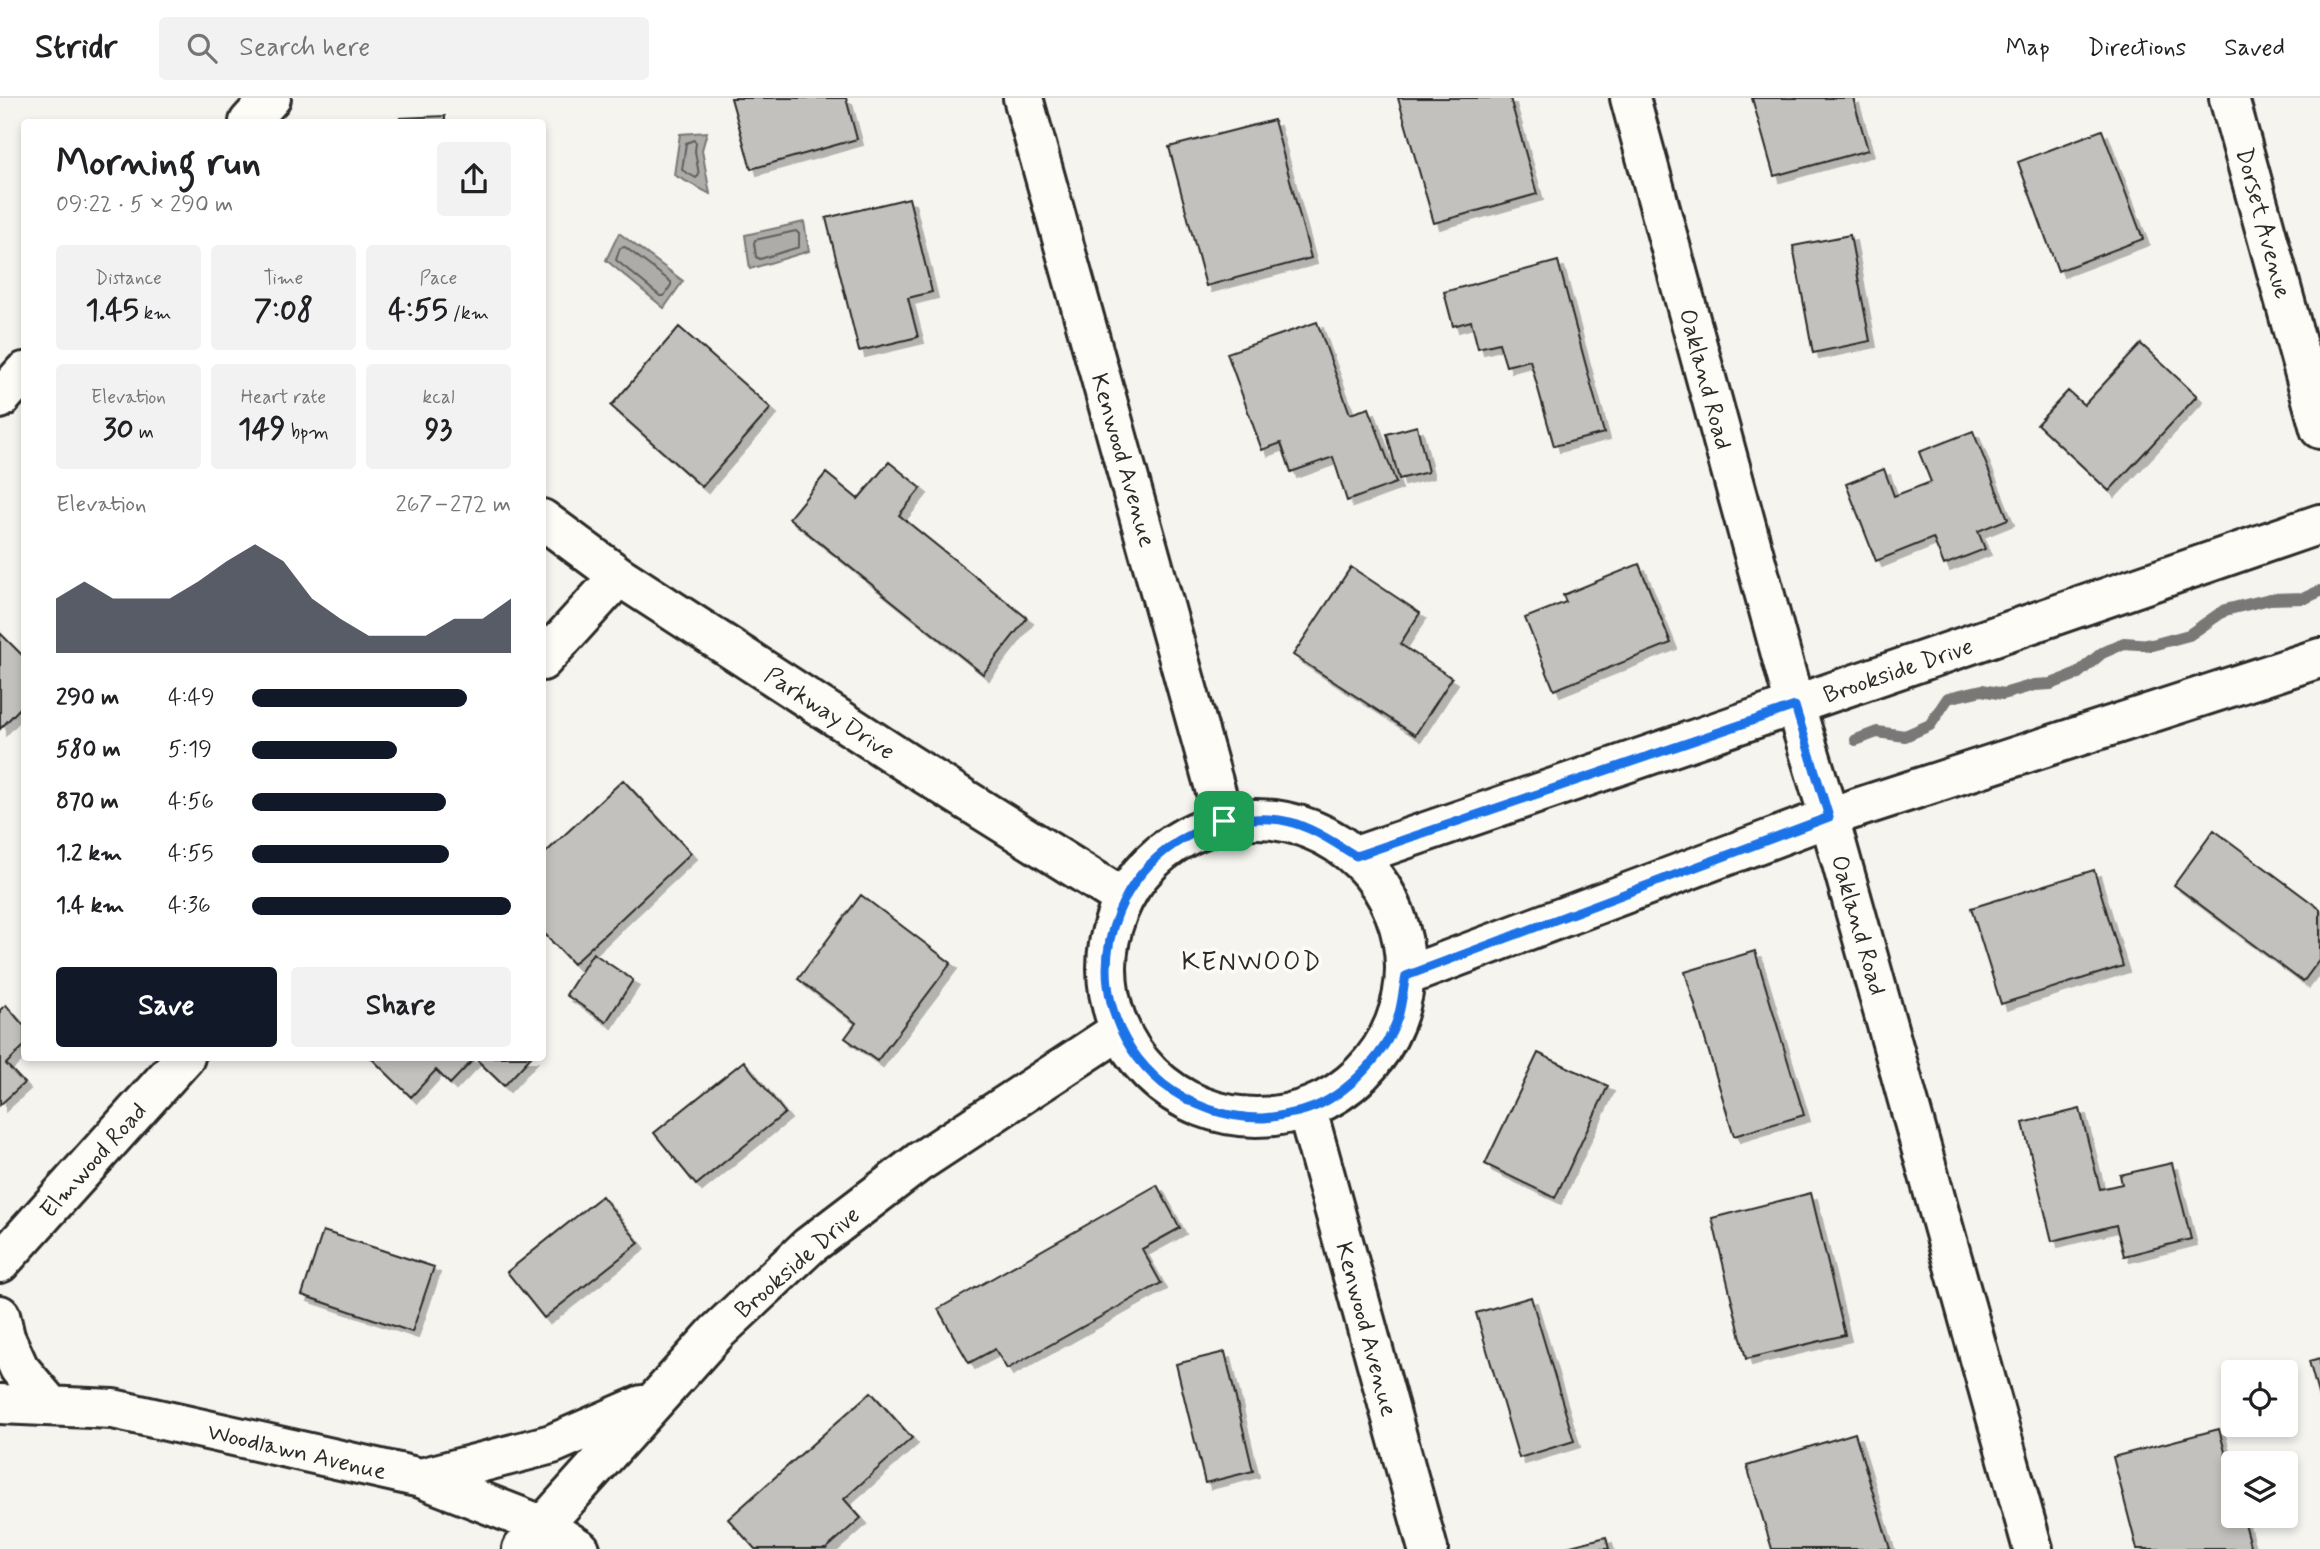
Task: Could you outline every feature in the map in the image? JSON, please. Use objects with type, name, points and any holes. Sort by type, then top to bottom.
[{"type":"street","points":[[252,119],[271,98]]},
{"type":"street","name":"Kenwood Avenue","points":[[1023,98],[1224,821]]},
{"type":"street","name":"Oakland Road","points":[[1630,98],[1795,706],[1829,817],[2033,1549]]},
{"type":"street","name":"Dorset Avenue","points":[[2229,98],[2320,429]]},
{"type":"street","points":[[0,399],[21,375]]},
{"type":"street","name":"Parkway Drive","points":[[546,522],[619,576],[907,763],[1123,898]]},
{"type":"street","name":"Brookside Drive","points":[[1356,856],[2320,524]]},
{"type":"street","points":[[546,657],[619,576]]},
{"type":"street","points":[[1406,976],[1829,817],[2320,658]]},
{"type":"street","points":[[1271,818],[1316,831],[1356,856],[1384,891],[1402,931],[1406,976],[1398,1019],[1376,1058],[1346,1089],[1307,1110],[1263,1118],[1219,1113],[1199,1105],[1178,1096],[1144,1068],[1120,1030],[1108,987],[1108,975],[1109,941],[1123,898],[1149,863],[1184,837],[1224,821],[1271,818]]},
{"type":"street","name":"Brookside Drive","points":[[533,1537],[716,1333],[809,1246],[919,1162],[1120,1030]]},
{"type":"street","name":"Elmwood Road","points":[[0,1263],[182,1061]]},
{"type":"street","name":"Kenwood Avenue","points":[[1307,1110],[1428,1549]]},
{"type":"street","points":[[0,1315],[5,1337],[19,1368],[51,1406]]},
{"type":"street","points":[[421,1478],[552,1444],[654,1400]]},
{"type":"street","name":"Woodlawn Avenue","points":[[0,1404],[113,1409],[421,1478],[533,1537],[580,1549]]},
{"type":"water","points":[[707,132],[702,150],[710,194],[674,175],[680,134]]},
{"type":"water","points":[[804,222],[809,251],[750,269],[745,235]]},
{"type":"water","points":[[619,233],[683,281],[664,308],[606,260]]},
{"type":"building","points":[[731,98],[846,98],[857,139],[751,169]]},
{"type":"building","points":[[1398,98],[1510,98],[1537,194],[1434,223]]},
{"type":"building","points":[[1752,98],[1853,98],[1868,150],[1774,176]]},
{"type":"building","points":[[445,116],[445,119],[400,118]]},
{"type":"building","points":[[1274,120],[1311,258],[1206,286],[1169,147]]},
{"type":"building","points":[[2102,130],[2143,239],[2058,271],[2018,162]]},
{"type":"building","points":[[909,198],[932,292],[908,298],[918,337],[859,351],[826,218]]},
{"type":"building","points":[[1850,235],[1870,341],[1813,353],[1793,246]]},
{"type":"building","points":[[1558,261],[1604,433],[1554,446],[1530,360],[1506,366],[1499,343],[1478,348],[1471,321],[1453,326],[1444,292]]},
{"type":"building","points":[[1317,322],[1350,414],[1369,408],[1396,483],[1347,501],[1333,457],[1291,472],[1281,443],[1262,450],[1227,353]]},
{"type":"building","points":[[679,327],[771,408],[702,487],[611,406]]},
{"type":"building","points":[[2141,344],[2197,396],[2109,491],[2037,424],[2068,391],[2084,405]]},
{"type":"building","points":[[1417,426],[1428,472],[1399,479],[1387,434]]},
{"type":"building","points":[[1973,431],[2008,519],[1978,531],[1985,549],[1944,565],[1933,538],[1876,561],[1846,484],[1884,469],[1894,496],[1931,482],[1919,452]]},
{"type":"building","points":[[889,462],[921,488],[899,515],[1027,618],[983,674],[789,518],[826,473],[858,499]]},
{"type":"building","points":[[1639,564],[1671,643],[1554,690],[1525,618],[1566,602],[1563,595]]},
{"type":"building","points":[[1351,567],[1420,613],[1400,644],[1452,678],[1415,735],[1293,655]]},
{"type":"building","points":[[0,633],[21,654],[21,707],[0,729]]},
{"type":"building","points":[[623,780],[691,853],[573,964],[546,935],[546,852]]},
{"type":"building","points":[[2214,830],[2320,909],[2320,959],[2303,982],[2174,885]]},
{"type":"building","points":[[2094,870],[2123,966],[2001,1004],[1971,908]]},
{"type":"building","points":[[861,895],[951,963],[877,1061],[845,1038],[856,1023],[798,979]]},
{"type":"building","points":[[1755,951],[1804,1115],[1734,1136],[1685,972]]},
{"type":"building","points":[[593,953],[633,980],[606,1022],[566,995]]},
{"type":"building","points":[[6,1005],[21,1022],[21,1049],[6,1064],[24,1083],[0,1105],[0,1010]]},
{"type":"building","points":[[1538,1053],[1608,1086],[1555,1198],[1485,1164]]},
{"type":"building","points":[[374,1061],[472,1061],[450,1084],[436,1070],[411,1097]]},
{"type":"building","points":[[478,1061],[527,1061],[504,1086]]},
{"type":"building","points":[[744,1061],[785,1113],[696,1185],[654,1133]]},
{"type":"building","points":[[2080,1109],[2100,1189],[2122,1184],[2120,1175],[2172,1163],[2191,1239],[2124,1256],[2116,1225],[2052,1241],[2023,1123]]},
{"type":"building","points":[[1157,1185],[1180,1228],[1142,1249],[1161,1283],[1007,1369],[995,1349],[969,1363],[938,1309]]},
{"type":"building","points":[[1811,1193],[1845,1335],[1746,1359],[1712,1218]]},
{"type":"building","points":[[602,1196],[639,1243],[544,1318],[507,1272]]},
{"type":"building","points":[[323,1231],[434,1267],[412,1332],[302,1295]]},
{"type":"building","points":[[1531,1297],[1574,1441],[1519,1458],[1476,1313]]},
{"type":"building","points":[[1225,1352],[1253,1471],[1205,1483],[1176,1364]]},
{"type":"building","points":[[2320,1358],[2320,1401],[2309,1361]]},
{"type":"building","points":[[871,1392],[912,1438],[844,1499],[861,1518],[826,1549],[755,1549],[728,1519]]},
{"type":"building","points":[[2219,1429],[2225,1451],[2221,1451],[2221,1528],[2245,1528],[2251,1549],[2137,1549],[2113,1457]]},
{"type":"building","points":[[1855,1433],[1890,1549],[1772,1549],[1747,1466]]},
{"type":"building","points":[[1606,1537],[1609,1549],[1559,1549]]},
{"type":"waterway","points":[[1856,740],[1877,732],[1905,736],[1930,725],[1948,698],[1982,690],[2003,694],[2034,685],[2051,684],[2077,674],[2102,653],[2124,643],[2152,645],[2189,635],[2225,610],[2270,599],[2305,598],[2320,591]]},
{"type":"district","name":"KENWOOD","points":[[1252,961]]},
{"type":"route","points":[[1795,706],[1829,817],[1406,976],[1398,1019],[1376,1058],[1346,1089],[1307,1110],[1263,1118],[1219,1113],[1178,1096],[1144,1068],[1120,1030],[1108,987],[1109,941],[1123,898],[1149,863],[1184,837],[1224,821],[1271,818],[1316,831],[1356,856],[1795,706]]}]
